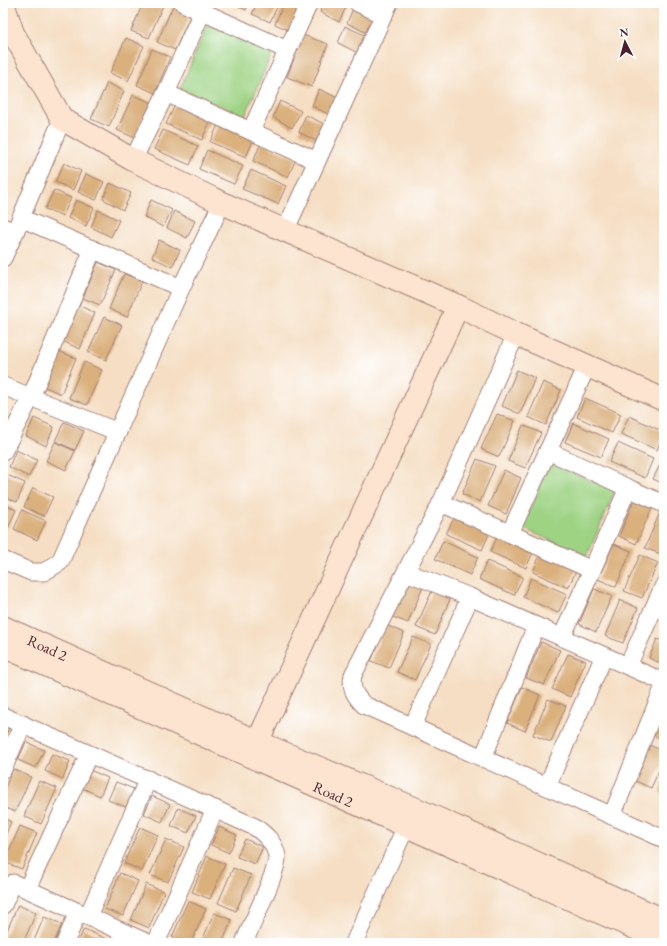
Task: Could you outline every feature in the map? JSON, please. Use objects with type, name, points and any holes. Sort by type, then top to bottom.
[{"type":"street","points":[[3,3],[13,33],[62,119],[133,160],[222,203],[458,306],[587,366],[663,397]]},
{"type":"street","points":[[183,3],[287,50]]},
{"type":"street","points":[[251,131],[308,3]]},
{"type":"street","points":[[285,231],[387,9],[358,3]]},
{"type":"street","points":[[133,160],[166,93],[202,12]]},
{"type":"street","points":[[166,93],[317,161]]},
{"type":"street","points":[[3,258],[13,225],[62,119]]},
{"type":"street","points":[[3,560],[31,572],[44,572],[60,562],[181,288],[222,203]]},
{"type":"street","points":[[13,225],[93,249],[181,288]]},
{"type":"street","points":[[3,452],[31,397],[93,249]]},
{"type":"street","points":[[254,749],[458,306]]},
{"type":"street","points":[[516,334],[441,503],[353,675],[353,691],[364,705],[664,839]]},
{"type":"street","points":[[510,533],[587,366]]},
{"type":"street","points":[[3,386],[118,432]]},
{"type":"street","points":[[548,450],[664,504]]},
{"type":"street","points":[[562,637],[628,488]]},
{"type":"street","points":[[441,503],[592,570]]},
{"type":"street","points":[[406,572],[470,597],[664,682]]},
{"type":"street","points":[[628,666],[663,591]]},
{"type":"street","points":[[413,727],[470,597]]},
{"type":"street","points":[[483,758],[536,626]]},
{"type":"street","name":"Road 2","points":[[3,627],[254,749]]},
{"type":"street","name":"Road 2","points":[[3,646],[254,749],[410,817],[664,920]]},
{"type":"street","points":[[547,786],[604,656]]},
{"type":"street","points":[[612,816],[664,686]]},
{"type":"street","points":[[3,716],[255,827],[267,836],[274,846],[277,857],[272,876],[244,943]]},
{"type":"street","points":[[3,769],[23,724]]},
{"type":"street","points":[[3,905],[14,883],[89,754]]},
{"type":"street","points":[[65,943],[83,914],[148,779]]},
{"type":"street","points":[[156,943],[215,809]]},
{"type":"street","points":[[354,943],[410,817]]},
{"type":"street","name":"Road 2","points":[[410,817],[664,941]]},
{"type":"street","points":[[14,883],[148,943]]},
{"type":"green space","points":[[208,24],[273,51],[245,116],[180,89]]},
{"type":"green space","points":[[550,463],[615,491],[587,556],[522,528]]},
{"type":"building","points":[[143,3],[164,3],[149,38],[131,31]]},
{"type":"building","points":[[231,3],[249,3],[246,10]]},
{"type":"building","points":[[257,3],[279,3],[270,22],[252,14]]},
{"type":"building","points":[[323,3],[343,3],[347,5],[339,22],[320,12]]},
{"type":"building","points":[[283,5],[301,13],[293,32],[275,24]]},
{"type":"building","points":[[173,6],[191,14],[175,50],[157,42]]},
{"type":"building","points":[[354,6],[375,16],[367,33],[347,23]]},
{"type":"building","points":[[345,26],[366,36],[358,53],[338,43]]},
{"type":"building","points":[[303,35],[328,44],[312,87],[287,77]]},
{"type":"building","points":[[126,38],[144,46],[128,81],[110,73]]},
{"type":"building","points":[[152,49],[170,57],[155,93],[137,85]]},
{"type":"building","points":[[107,83],[124,91],[109,127],[91,119]]},
{"type":"building","points":[[319,89],[340,99],[332,116],[312,106]]},
{"type":"building","points":[[133,95],[151,102],[135,138],[117,130]]},
{"type":"building","points":[[280,101],[301,111],[292,128],[273,117]]},
{"type":"building","points":[[175,105],[210,121],[202,140],[166,124]]},
{"type":"building","points":[[306,115],[326,125],[318,142],[299,132]]},
{"type":"building","points":[[219,123],[254,139],[246,157],[210,142]]},
{"type":"building","points":[[163,130],[198,146],[190,165],[154,149]]},
{"type":"building","points":[[261,143],[296,159],[288,177],[253,161]]},
{"type":"building","points":[[207,150],[243,166],[234,184],[199,169]]},
{"type":"building","points":[[64,163],[81,171],[73,190],[55,182]]},
{"type":"building","points":[[251,170],[286,186],[278,204],[242,189]]},
{"type":"building","points":[[86,174],[104,182],[96,200],[78,192]]},
{"type":"building","points":[[110,183],[131,193],[123,210],[103,199]]},
{"type":"building","points":[[54,190],[71,198],[63,216],[45,209]]},
{"type":"building","points":[[76,200],[94,208],[86,226],[68,218]]},
{"type":"building","points":[[151,200],[172,210],[163,227],[144,217]]},
{"type":"building","points":[[98,210],[119,220],[111,237],[91,227]]},
{"type":"building","points":[[174,211],[195,221],[187,238],[167,228]]},
{"type":"building","points":[[159,240],[180,250],[172,267],[152,257]]},
{"type":"building","points":[[98,262],[116,270],[100,305],[83,298]]},
{"type":"building","points":[[124,274],[142,281],[127,317],[109,309]]},
{"type":"building","points":[[78,305],[95,313],[80,349],[62,341]]},
{"type":"building","points":[[104,317],[122,325],[106,360],[88,352]]},
{"type":"building","points":[[58,351],[76,358],[61,394],[43,386]]},
{"type":"building","points":[[84,362],[102,370],[87,405],[69,398]]},
{"type":"building","points":[[517,370],[535,378],[520,414],[502,406]]},
{"type":"building","points":[[543,382],[561,390],[546,425],[528,417]]},
{"type":"building","points":[[585,398],[621,414],[612,433],[577,417]]},
{"type":"building","points":[[3,401],[7,403],[3,413]]},
{"type":"building","points":[[497,414],[515,421],[499,457],[481,449]]},
{"type":"building","points":[[629,416],[664,432],[657,450],[621,434]]},
{"type":"building","points":[[34,418],[54,427],[46,446],[26,436]]},
{"type":"building","points":[[64,422],[84,431],[75,450],[55,441]]},
{"type":"building","points":[[573,423],[609,439],[601,457],[565,442]]},
{"type":"building","points":[[523,425],[541,433],[525,468],[508,461]]},
{"type":"building","points":[[55,442],[75,451],[66,470],[46,461]]},
{"type":"building","points":[[618,443],[653,459],[645,478],[609,462]]},
{"type":"building","points":[[16,450],[37,460],[29,477],[9,467]]},
{"type":"building","points":[[477,459],[495,466],[480,502],[462,494]]},
{"type":"building","points":[[662,461],[664,462],[664,484],[653,479]]},
{"type":"building","points":[[504,470],[521,478],[506,514],[488,506]]},
{"type":"building","points":[[5,474],[25,483],[17,502],[3,496],[3,479]]},
{"type":"building","points":[[33,488],[53,497],[44,516],[24,507]]},
{"type":"building","points":[[634,500],[652,508],[636,544],[619,536]]},
{"type":"building","points":[[3,503],[16,510],[8,528],[3,526]]},
{"type":"building","points":[[22,510],[46,521],[37,540],[14,529]]},
{"type":"building","points":[[660,512],[664,514],[663,555],[645,548]]},
{"type":"building","points":[[455,516],[490,532],[482,550],[446,534]]},
{"type":"building","points":[[499,534],[534,550],[526,568],[490,552]]},
{"type":"building","points":[[443,541],[478,557],[470,575],[435,559]]},
{"type":"building","points":[[614,544],[631,551],[616,587],[598,579]]},
{"type":"building","points":[[541,553],[577,569],[568,588],[533,572]]},
{"type":"building","points":[[640,555],[658,563],[642,598],[624,591]]},
{"type":"building","points":[[487,561],[523,577],[514,595],[479,579]]},
{"type":"building","points":[[531,578],[567,594],[558,613],[523,597]]},
{"type":"building","points":[[406,580],[423,587],[408,623],[390,616]]},
{"type":"building","points":[[594,589],[612,596],[596,632],[579,624]]},
{"type":"building","points":[[432,591],[450,599],[435,635],[416,627]]},
{"type":"building","points":[[620,600],[638,608],[623,643],[605,636]]},
{"type":"building","points":[[386,625],[404,633],[389,668],[371,661]]},
{"type":"building","points":[[413,637],[431,644],[415,680],[397,672]]},
{"type":"building","points":[[657,639],[664,642],[664,665],[649,658]]},
{"type":"building","points":[[541,642],[560,650],[544,685],[526,678]]},
{"type":"building","points":[[568,654],[586,661],[570,697],[552,689]]},
{"type":"building","points":[[522,687],[540,695],[525,731],[507,723]]},
{"type":"building","points":[[548,699],[566,706],[551,742],[533,735]]},
{"type":"building","points":[[664,709],[664,740],[653,735]]},
{"type":"building","points":[[3,726],[9,728],[3,741]]},
{"type":"building","points":[[26,742],[44,750],[36,768],[18,760]]},
{"type":"building","points":[[649,745],[664,751],[664,759],[651,788],[633,780]]},
{"type":"building","points":[[52,754],[70,761],[63,779],[45,771]]},
{"type":"building","points":[[13,769],[31,777],[15,812],[3,807],[3,792]]},
{"type":"building","points":[[90,770],[108,778],[100,796],[82,788]]},
{"type":"building","points":[[39,781],[57,788],[41,824],[24,816]]},
{"type":"building","points":[[664,781],[664,794],[659,792]]},
{"type":"building","points":[[116,782],[134,789],[126,807],[108,800]]},
{"type":"building","points":[[152,796],[170,804],[162,822],[144,814]]},
{"type":"building","points":[[178,808],[196,816],[188,833],[171,826]]},
{"type":"building","points":[[3,818],[11,822],[3,841]]},
{"type":"building","points":[[20,826],[37,833],[22,869],[4,862]]},
{"type":"building","points":[[140,827],[158,835],[142,871],[124,863]]},
{"type":"building","points":[[219,827],[237,835],[229,853],[211,845]]},
{"type":"building","points":[[166,839],[184,847],[168,882],[150,875]]},
{"type":"building","points":[[245,839],[263,847],[255,864],[237,857]]},
{"type":"building","points":[[207,856],[225,864],[210,899],[192,892]]},
{"type":"building","points":[[233,868],[251,875],[236,911],[218,903]]},
{"type":"building","points":[[120,873],[138,881],[123,916],[105,909]]},
{"type":"building","points":[[146,884],[164,892],[149,928],[131,920]]},
{"type":"building","points":[[188,901],[206,909],[191,943],[187,943],[172,937]]},
{"type":"building","points":[[18,905],[36,913],[23,943],[7,943],[3,940]]},
{"type":"building","points":[[214,913],[232,920],[222,943],[201,943]]},
{"type":"building","points":[[44,917],[62,924],[54,943],[33,943]]},
{"type":"building","points":[[84,929],[102,937],[115,943],[78,943]]}]
